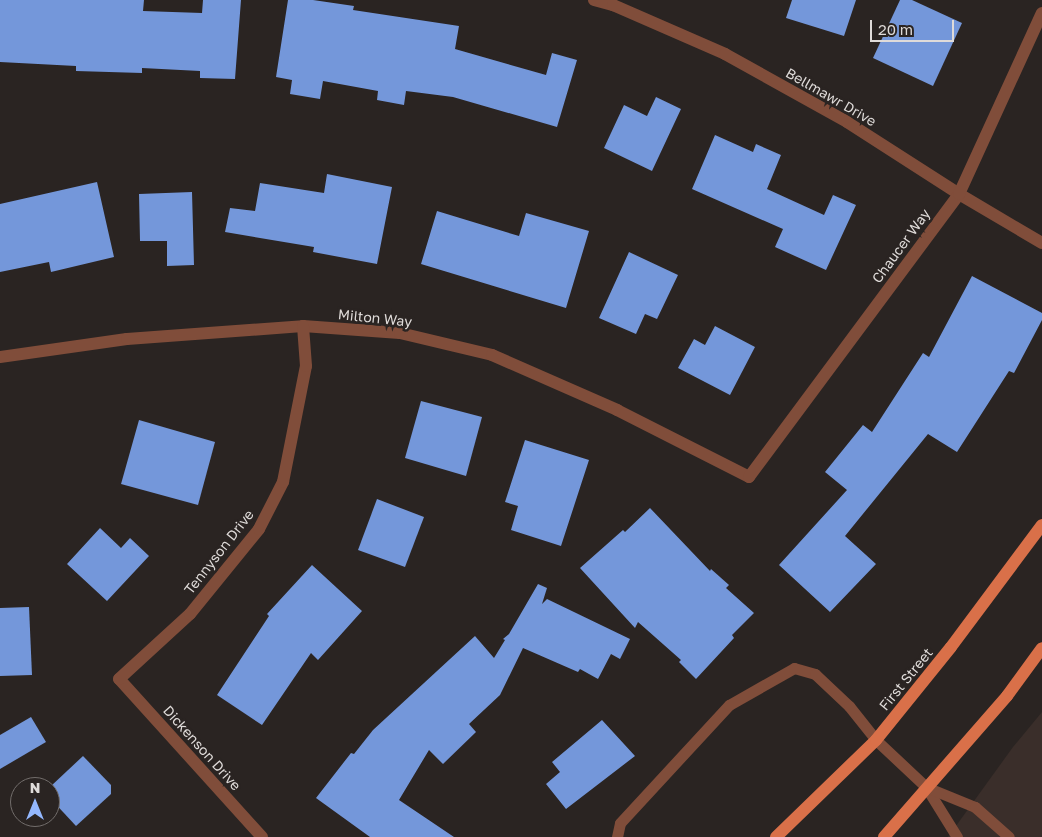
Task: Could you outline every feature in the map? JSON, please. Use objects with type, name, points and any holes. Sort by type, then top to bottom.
[{"type":"main road","name":"First Street","points":[[776,837],[876,740],[951,647],[1042,525]]},
{"type":"main road","points":[[884,837],[1006,696],[1042,648]]},
{"type":"street","name":"Bellmawr Drive","points":[[594,0],[613,6],[725,54],[847,122],[959,194],[1042,243]]},
{"type":"street","name":"Chaucer Way","points":[[750,477],[959,194],[1042,13]]},
{"type":"street","name":"Milton Way","points":[[0,357],[127,339],[304,326],[400,333],[492,355],[618,410],[750,477]]},
{"type":"street","name":"Tennyson Drive","points":[[119,679],[190,614],[259,529],[283,482],[306,366],[304,326]]},
{"type":"street","name":"Dickenson Drive","points":[[119,679],[262,837]]},
{"type":"lane","points":[[617,837],[620,823],[729,705],[794,668],[815,674],[849,706],[876,740],[926,788],[958,837]]},
{"type":"lane","points":[[926,788],[976,808],[1009,837]]},
{"type":"shaded area","points":[[1042,712],[1042,837],[948,837],[1013,747]]},
{"type":"building","points":[[0,0],[144,0],[143,11],[202,13],[203,0],[241,0],[235,79],[200,78],[200,71],[142,68],[142,73],[76,71],[76,66],[0,62]]},
{"type":"building","points":[[288,0],[313,0],[354,6],[353,10],[459,26],[455,49],[546,75],[552,53],[577,60],[557,127],[453,97],[406,91],[404,105],[377,100],[378,91],[323,81],[320,99],[290,94],[292,80],[276,77]]},
{"type":"building","points":[[792,0],[856,0],[844,36],[786,18]]},
{"type":"building","points":[[900,0],[912,0],[962,23],[933,86],[873,58]]},
{"type":"building","points":[[656,97],[681,109],[652,171],[604,148],[624,105],[647,116]]},
{"type":"building","points":[[715,135],[753,152],[756,144],[781,155],[767,189],[824,215],[833,195],[856,205],[826,270],[775,247],[783,229],[692,189]]},
{"type":"building","points":[[327,174],[392,187],[377,264],[313,252],[314,247],[225,232],[230,208],[255,211],[260,183],[324,193]]},
{"type":"building","points":[[97,182],[114,257],[51,272],[49,262],[0,272],[0,204]]},
{"type":"building","points":[[192,192],[194,265],[167,266],[167,241],[140,241],[139,194]]},
{"type":"building","points":[[437,211],[519,236],[526,213],[589,231],[566,308],[421,264]]},
{"type":"building","points":[[629,252],[678,275],[657,319],[645,314],[636,334],[599,318]]},
{"type":"building","points":[[972,276],[1042,313],[1042,320],[1014,373],[1009,371],[957,452],[928,434],[845,536],[876,564],[830,612],[779,565],[847,490],[825,472],[863,425],[872,432],[923,353],[929,357]]},
{"type":"building","points":[[715,326],[755,347],[730,395],[678,368],[694,339],[705,345]]},
{"type":"building","points":[[421,401],[482,417],[466,476],[405,458]]},
{"type":"building","points":[[139,420],[215,442],[198,505],[121,484]]},
{"type":"building","points":[[525,440],[589,460],[561,546],[511,530],[518,506],[505,502]]},
{"type":"building","points":[[377,499],[424,517],[405,567],[358,550]]},
{"type":"building","points":[[650,508],[710,571],[711,569],[729,585],[726,588],[754,613],[732,635],[734,638],[696,679],[679,662],[681,660],[638,622],[635,628],[580,568],[623,530],[625,532]]},
{"type":"building","points":[[100,528],[121,548],[130,538],[149,556],[107,601],[67,564]]},
{"type":"building","points":[[312,565],[362,611],[318,660],[311,653],[262,725],[217,695],[269,616],[267,614]]},
{"type":"building","points":[[538,584],[547,588],[542,604],[547,599],[630,639],[620,659],[611,654],[598,679],[580,669],[578,672],[523,648],[500,695],[469,724],[476,732],[443,764],[429,750],[399,800],[454,837],[370,837],[316,798],[351,753],[354,754],[373,730],[475,636],[494,658],[505,640],[503,639],[509,634]]},
{"type":"building","points":[[29,607],[32,675],[0,676],[0,608]]},
{"type":"building","points":[[31,717],[46,742],[0,769],[0,735]]},
{"type":"building","points":[[602,720],[635,756],[566,809],[546,784],[560,772],[552,762]]},
{"type":"building","points":[[83,756],[111,785],[111,794],[76,826],[60,809],[60,778]]}]
